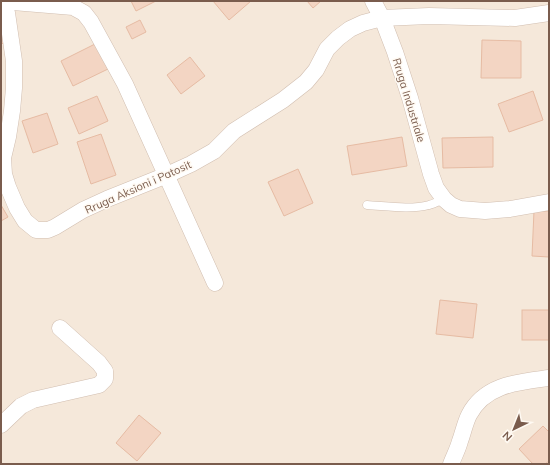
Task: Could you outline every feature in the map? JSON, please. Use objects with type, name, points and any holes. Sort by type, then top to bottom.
[{"type":"street","name":"Rruga Industriale","points":[[373,1],[382,18],[410,98],[436,188],[444,199]]},
{"type":"street","name":"Rruga Aksioni i Patosit","points":[[1,2],[7,13],[14,61],[12,112],[3,158],[4,174],[17,208],[25,221],[36,230],[48,230],[55,227],[83,210],[167,175],[214,151],[234,132],[283,100],[306,82],[316,70],[327,49],[350,29],[363,23],[382,18],[429,16],[515,18],[549,13]]},
{"type":"street","points":[[1,2],[73,7],[84,13],[91,22],[126,84],[215,283]]},
{"type":"street","points":[[444,199],[451,205],[460,209],[485,211],[510,209],[549,202]]},
{"type":"street","points":[[1,425],[22,406],[33,400],[99,385],[105,379],[105,371],[99,363],[60,328]]},
{"type":"street","points":[[451,464],[460,443],[468,416],[475,404],[498,388],[521,382],[549,378]]},
{"type":"lane","points":[[367,205],[418,207],[430,205],[444,199]]},
{"type":"shaded area","points":[[1,1],[549,1],[549,464],[1,464]]},
{"type":"building","points":[[131,1],[156,1],[136,11]]},
{"type":"building","points":[[213,1],[251,1],[229,20]]},
{"type":"building","points":[[307,1],[321,1],[313,8]]},
{"type":"building","points":[[140,20],[146,32],[132,39],[126,27]]},
{"type":"building","points":[[1,23],[4,43],[1,44]]},
{"type":"building","points":[[482,40],[521,41],[521,78],[481,78]]},
{"type":"building","points":[[95,44],[108,69],[73,86],[61,61]]},
{"type":"building","points":[[190,57],[205,76],[181,94],[167,75]]},
{"type":"building","points":[[533,91],[543,120],[509,132],[498,104]]},
{"type":"building","points":[[97,96],[108,121],[79,134],[68,108]]},
{"type":"building","points":[[47,113],[58,144],[33,153],[22,121]]},
{"type":"building","points":[[101,134],[116,175],[91,184],[77,142]]},
{"type":"building","points":[[402,137],[407,166],[352,175],[347,146]]},
{"type":"building","points":[[493,137],[493,167],[443,168],[442,138]]},
{"type":"building","points":[[298,169],[313,203],[284,216],[268,182]]},
{"type":"building","points":[[1,205],[8,217],[1,221]]},
{"type":"building","points":[[534,211],[549,211],[549,257],[532,256]]},
{"type":"building","points":[[440,300],[477,304],[473,338],[436,334]]},
{"type":"building","points":[[522,310],[549,310],[549,340],[522,340]]},
{"type":"building","points":[[139,415],[161,433],[137,461],[116,443]]},
{"type":"building","points":[[543,426],[549,432],[549,461],[545,464],[533,464],[519,449]]}]
